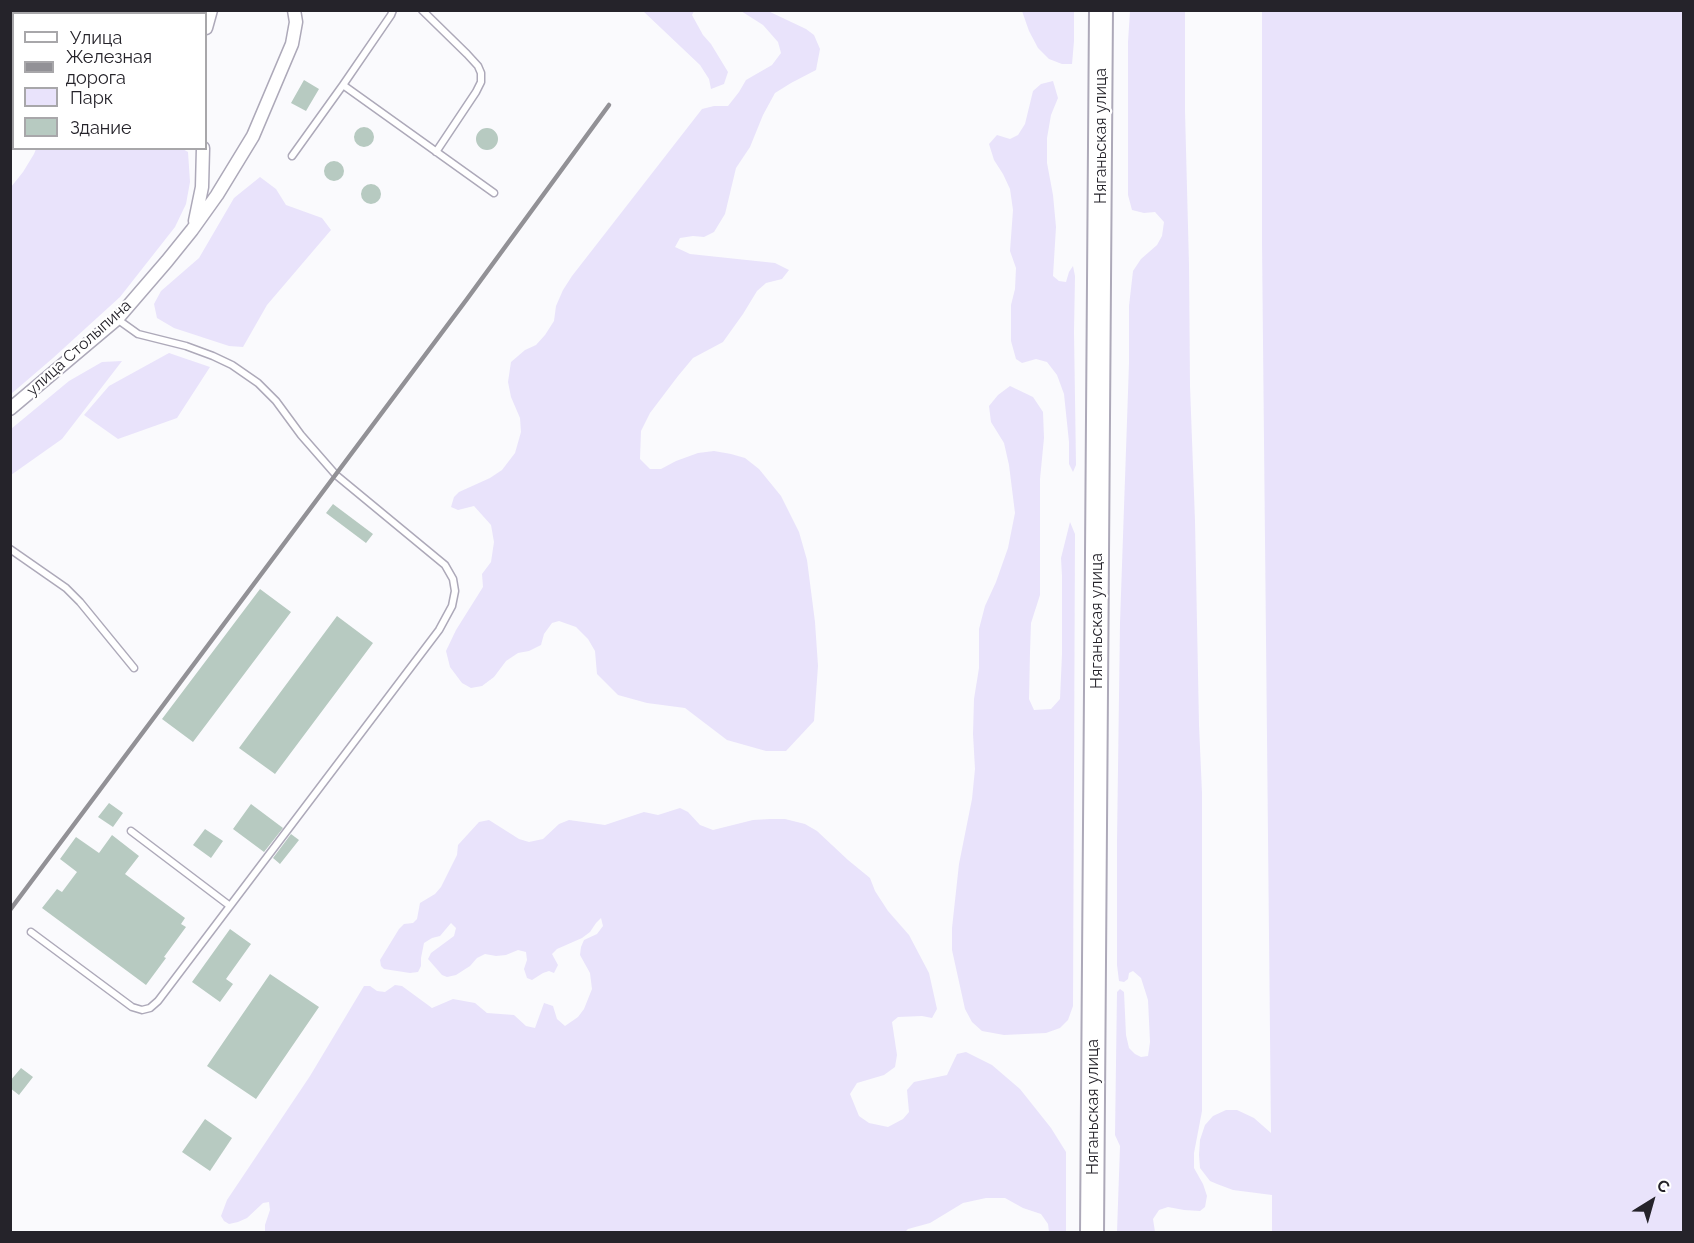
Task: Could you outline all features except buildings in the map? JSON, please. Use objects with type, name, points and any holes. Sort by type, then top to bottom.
[{"type":"highway","name":"Няганьская улица","points":[[1092,1233],[1101,10]]},
{"type":"street","name":"улица Столыпина","points":[[10,409],[117,319],[192,230],[217,195],[253,135],[292,44],[296,22],[294,10]]},
{"type":"street","name":"улица Столыпина","points":[[192,230],[200,204],[203,150]]},
{"type":"lane","points":[[292,156],[393,10]]},
{"type":"lane","points":[[422,10],[467,54],[481,73],[481,82],[476,92],[436,152]]},
{"type":"lane","points":[[343,85],[494,193]]},
{"type":"lane","points":[[31,932],[132,1006],[142,1010],[150,1008],[158,1001],[439,630],[452,606],[455,591],[453,579],[445,565],[325,464],[276,401],[258,383],[232,365],[213,356],[186,346],[138,334],[117,319]]},
{"type":"lane","points":[[10,549],[66,588],[134,668]]},
{"type":"lane","points":[[131,831],[230,906]]},
{"type":"green space","points":[[11,10],[126,11],[12,12],[11,155]]},
{"type":"green space","points":[[643,11],[694,11],[692,15],[703,35],[728,72],[724,84],[711,89],[709,79],[700,65]]},
{"type":"green space","points":[[741,11],[768,11],[814,35],[820,49],[816,70],[775,93],[750,147],[736,168],[725,214],[714,232],[704,237],[680,238],[675,247],[690,254],[775,263],[789,270],[782,279],[766,283],[757,291],[723,342],[693,358],[678,376],[650,413],[641,431],[640,459],[650,469],[661,469],[698,453],[714,451],[745,458],[759,469],[781,496],[799,532],[807,560],[818,666],[814,721],[786,751],[766,751],[727,740],[685,708],[647,703],[618,695],[597,674],[595,651],[588,639],[576,627],[559,621],[552,623],[544,634],[541,645],[518,653],[506,661],[494,677],[482,686],[471,688],[462,683],[450,667],[446,651],[456,630],[483,587],[482,574],[491,562],[494,542],[491,525],[474,506],[458,510],[451,507],[454,497],[459,492],[502,470],[515,453],[521,432],[520,418],[511,397],[508,382],[511,362],[525,350],[536,345],[545,335],[554,321],[556,306],[563,290],[572,276],[702,109],[728,106],[746,80],[772,65],[781,53],[778,42],[763,25]]},
{"type":"green space","points":[[1022,11],[1074,11],[1072,64],[1062,64],[1049,59],[1038,48]]},
{"type":"green space","points":[[1130,11],[1185,11],[1190,386],[1202,793],[1202,1111],[1194,1153],[1194,1168],[1207,1196],[1205,1207],[1200,1211],[1168,1207],[1159,1210],[1153,1219],[1155,1232],[1117,1232],[1120,1146],[1115,1135],[1117,992],[1120,989],[1124,992],[1126,1035],[1129,1048],[1141,1057],[1148,1056],[1150,1042],[1148,1000],[1141,978],[1133,971],[1129,973],[1128,979],[1124,982],[1119,981],[1117,965],[1120,623],[1129,306],[1133,271],[1141,259],[1157,245],[1162,236],[1164,222],[1155,212],[1144,213],[1132,210],[1128,195]]},
{"type":"green space","points":[[1262,11],[1683,11],[1683,1232],[1272,1232],[1272,1195],[1233,1190],[1210,1181],[1200,1168],[1200,1140],[1205,1125],[1213,1116],[1226,1110],[1237,1110],[1254,1118],[1271,1133],[1262,243]]},
{"type":"green space","points":[[1053,81],[1058,98],[1051,115],[1047,138],[1047,163],[1056,227],[1053,276],[1059,281],[1066,282],[1073,266],[1075,276],[1076,465],[1073,472],[1069,464],[1064,394],[1057,375],[1047,362],[1036,359],[1022,363],[1016,359],[1011,341],[1011,305],[1015,289],[1016,268],[1010,251],[1013,210],[1010,189],[994,160],[989,144],[997,135],[1010,139],[1018,135],[1025,124],[1033,91],[1041,84]]},
{"type":"green space","points":[[36,150],[184,150],[188,152],[190,182],[186,204],[175,227],[120,297],[11,394],[11,187]]},
{"type":"green space","points":[[260,177],[276,189],[286,205],[322,218],[331,230],[267,305],[243,347],[229,346],[174,328],[157,318],[154,304],[161,291],[199,258],[234,198]]},
{"type":"green space","points":[[169,353],[210,367],[177,418],[118,439],[84,415],[109,386]]},
{"type":"green space","points":[[122,361],[62,439],[11,475],[11,429],[69,381],[102,362]]},
{"type":"green space","points":[[1010,386],[1033,397],[1043,412],[1044,438],[1040,479],[1040,595],[1031,623],[1030,652],[1029,699],[1034,710],[1051,709],[1060,699],[1061,558],[1070,522],[1075,534],[1073,1006],[1068,1020],[1060,1028],[1046,1033],[1004,1035],[982,1031],[972,1022],[965,1009],[952,950],[952,928],[959,864],[972,799],[975,769],[974,699],[979,668],[979,629],[985,606],[1008,548],[1015,513],[1004,443],[991,422],[989,406]]},
{"type":"green space","points":[[680,808],[688,812],[700,825],[713,830],[753,820],[785,819],[805,824],[817,831],[870,878],[875,891],[888,911],[909,935],[929,973],[937,1009],[932,1018],[898,1017],[892,1022],[897,1055],[895,1067],[884,1075],[857,1083],[850,1094],[859,1116],[869,1123],[888,1127],[903,1119],[909,1112],[907,1090],[914,1082],[947,1075],[957,1054],[966,1052],[992,1065],[1020,1089],[1051,1128],[1066,1152],[1066,1232],[1049,1232],[1048,1224],[1041,1214],[1023,1208],[1005,1198],[986,1198],[963,1203],[930,1223],[908,1229],[905,1232],[265,1232],[270,1210],[269,1202],[263,1203],[247,1218],[238,1222],[229,1224],[224,1221],[221,1216],[227,1200],[310,1076],[364,986],[385,992],[395,985],[402,986],[432,1008],[453,999],[475,1003],[487,1013],[514,1015],[526,1026],[535,1028],[544,1003],[553,1006],[557,1019],[565,1026],[578,1017],[584,1009],[592,989],[590,973],[580,955],[581,947],[584,940],[597,934],[603,926],[601,918],[582,938],[557,949],[552,954],[558,965],[554,973],[549,971],[532,980],[527,978],[524,969],[527,960],[526,952],[518,950],[506,955],[485,954],[456,975],[447,977],[442,975],[428,959],[431,953],[454,936],[456,928],[451,923],[440,936],[424,943],[418,972],[384,969],[381,966],[380,960],[399,929],[404,924],[413,923],[417,919],[420,903],[435,894],[441,887],[457,855],[458,845],[479,822],[489,820],[519,839],[529,842],[543,839],[559,824],[569,820],[605,825],[644,812],[658,815]]},
{"type":"railway","points":[[10,910],[467,299],[609,105]]}]
